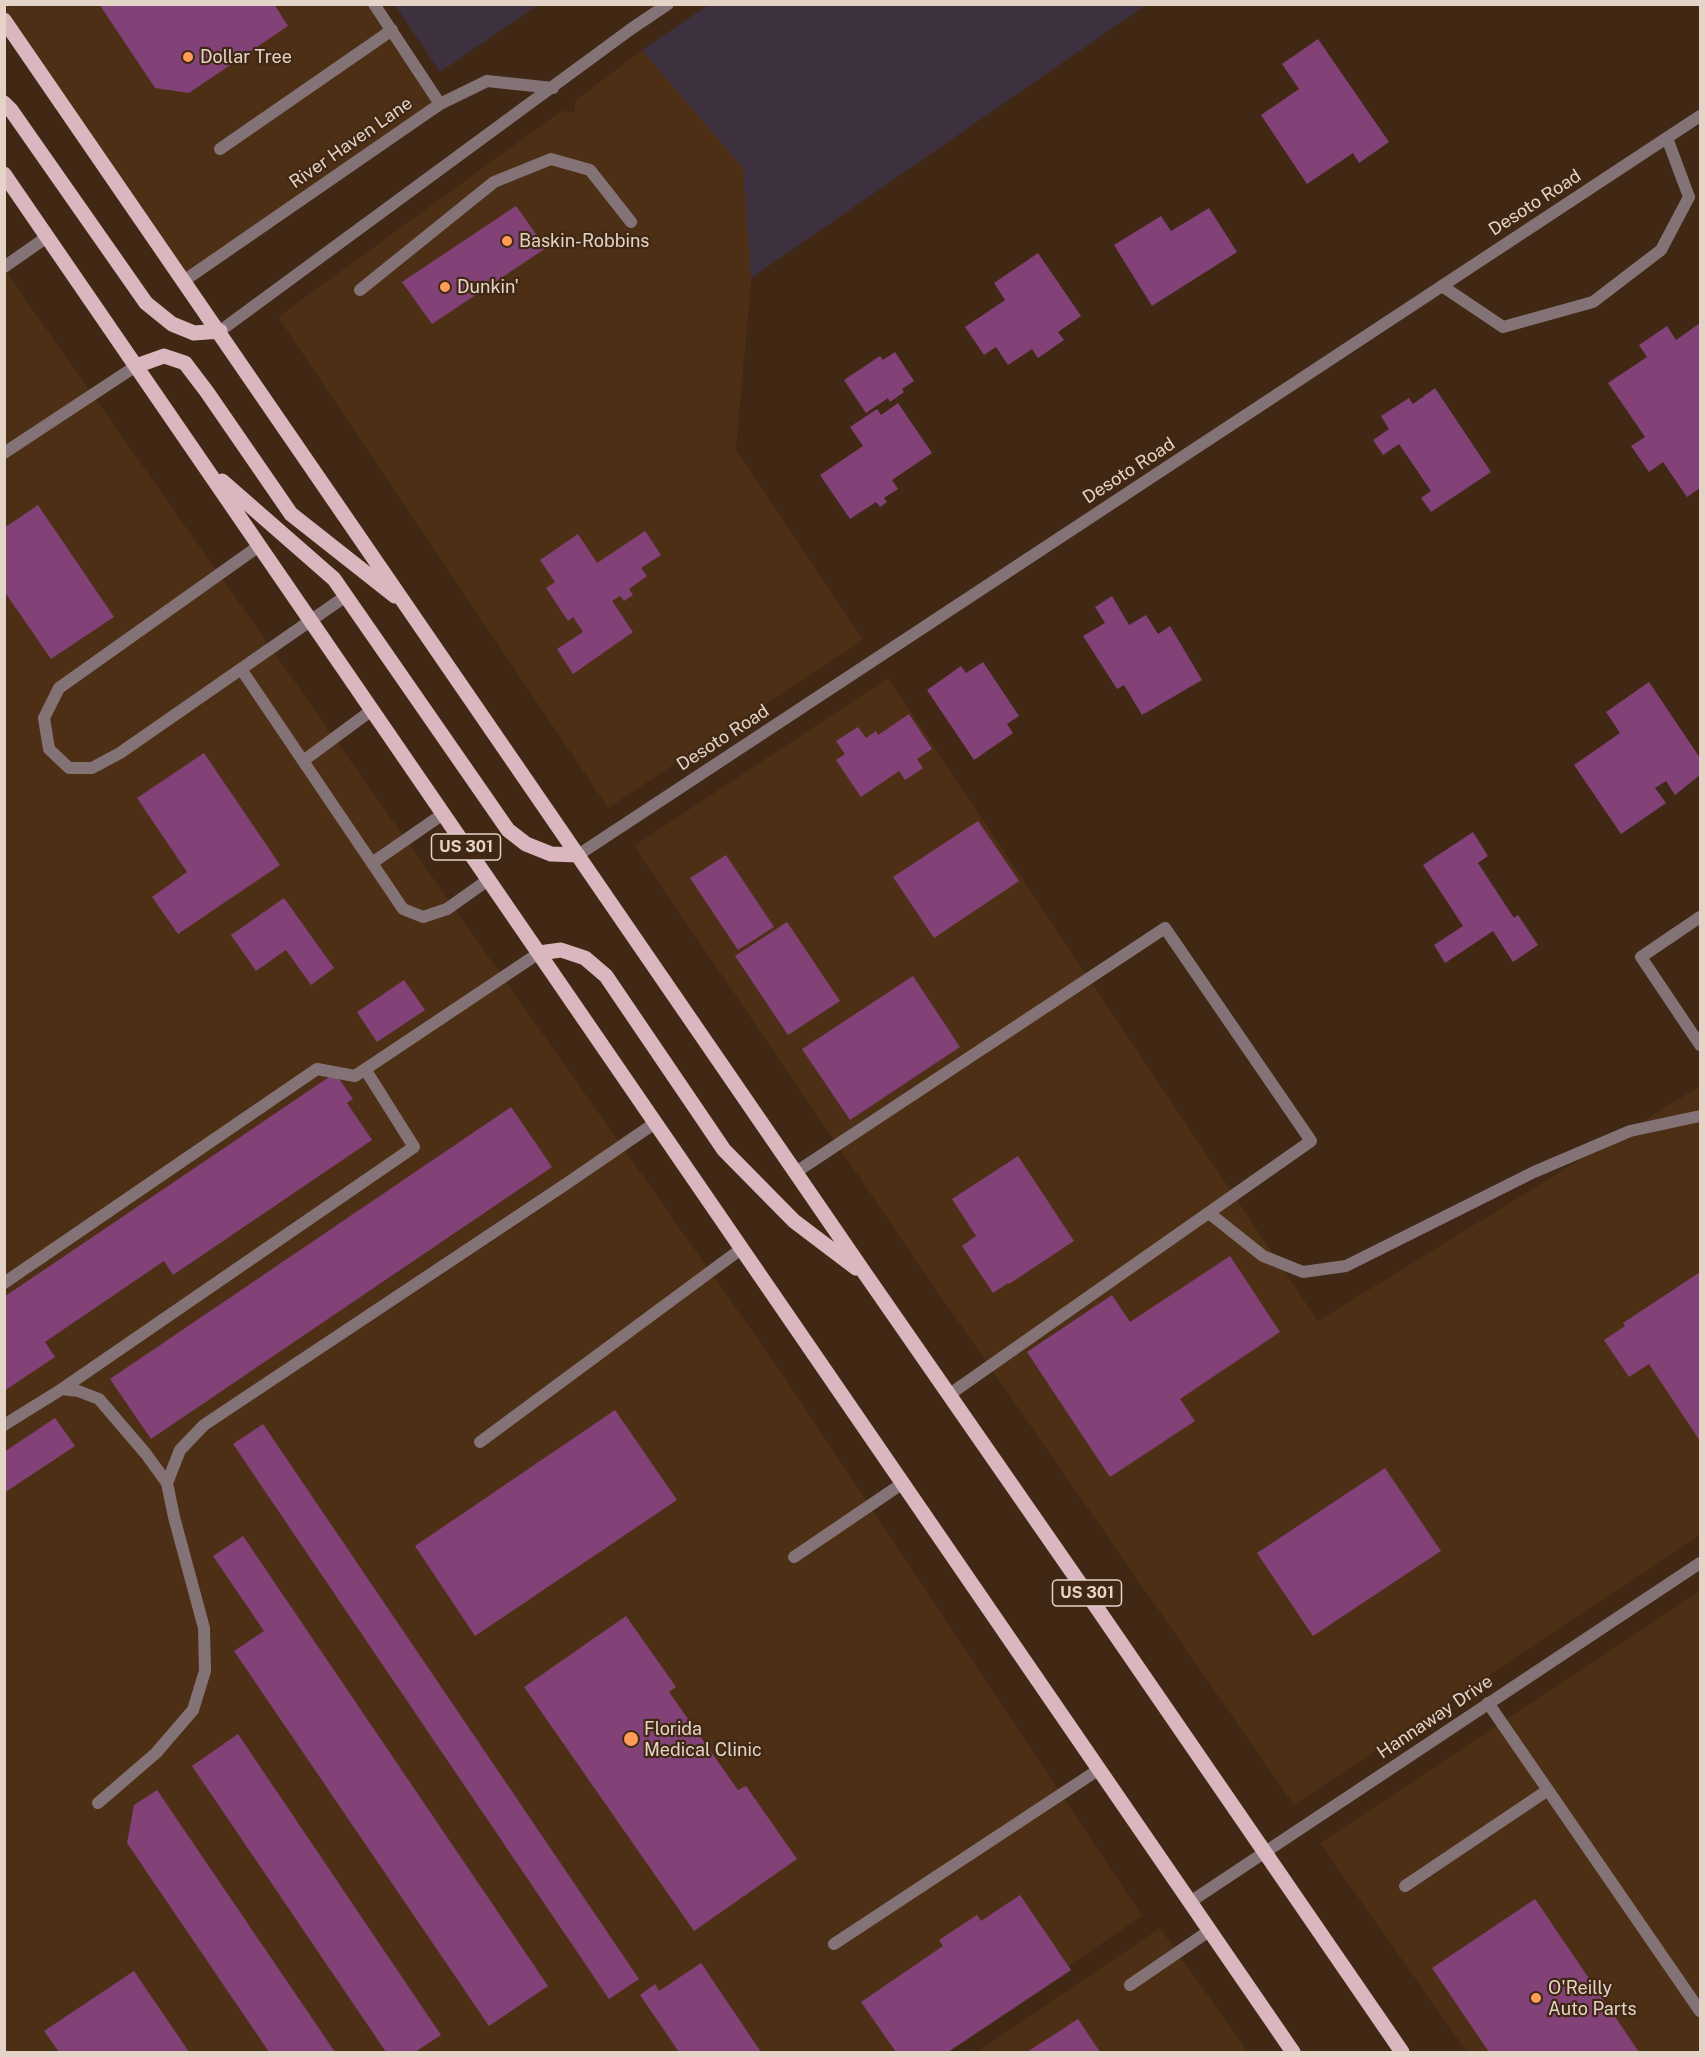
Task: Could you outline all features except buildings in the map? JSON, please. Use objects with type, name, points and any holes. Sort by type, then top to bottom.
[{"type":"main road","name":"US 301","points":[[4,20],[1402,2052]]},
{"type":"main road","points":[[7,109],[146,303],[172,324],[194,333],[220,331]]},
{"type":"main road","name":"US 301","points":[[4,174],[1293,2052]]},
{"type":"main road","points":[[136,366],[164,356],[184,363],[207,392],[291,513],[407,605]]},
{"type":"main road","points":[[204,465],[334,579],[508,830],[526,844],[551,854],[578,855]]},
{"type":"main road","points":[[539,953],[561,950],[585,958],[606,976],[724,1150],[794,1221],[866,1275]]},
{"type":"street","points":[[374,4],[440,104]]},
{"type":"street","points":[[220,331],[668,4]]},
{"type":"street","points":[[220,149],[392,30]]},
{"type":"street","name":"River Haven Lane","points":[[185,280],[440,104],[487,81],[554,88]]},
{"type":"street","name":"Desoto Road","points":[[578,855],[1701,116]]},
{"type":"street","points":[[1442,286],[1503,327],[1593,302],[1661,250],[1689,196],[1667,138]]},
{"type":"street","points":[[360,290],[494,182],[551,159],[590,170],[631,222]]},
{"type":"street","points":[[4,267],[47,237]]},
{"type":"street","points":[[4,453],[136,366]]},
{"type":"street","points":[[260,546],[59,688],[44,718],[49,749],[69,768],[92,768],[120,753],[346,596]]},
{"type":"street","points":[[241,669],[403,909],[423,917],[447,909],[488,880]]},
{"type":"street","points":[[303,760],[372,710]]},
{"type":"street","points":[[372,863],[443,814]]},
{"type":"street","points":[[1701,917],[1641,957],[1701,1046]]},
{"type":"street","points":[[796,1172],[1166,928],[1311,1141],[950,1394]]},
{"type":"street","points":[[4,1283],[317,1069],[355,1076],[539,953]]},
{"type":"street","points":[[4,1425],[62,1389],[414,1147],[365,1069]]},
{"type":"street","points":[[1209,1213],[1263,1256],[1304,1272],[1346,1266],[1534,1172],[1630,1131],[1701,1116]]},
{"type":"street","points":[[167,1483],[180,1450],[204,1425],[655,1123]]},
{"type":"street","points":[[480,1442],[741,1249]]},
{"type":"street","points":[[62,1389],[78,1391],[99,1399],[146,1454],[167,1483],[204,1628],[205,1671],[193,1710],[156,1753],[98,1803]]},
{"type":"street","points":[[794,1557],[903,1483]]},
{"type":"street","name":"Hannaway Drive","points":[[1190,1902],[1701,1563]]},
{"type":"street","points":[[1488,1704],[1701,2012]]},
{"type":"street","points":[[834,1944],[1098,1770]]},
{"type":"street","points":[[1405,1886],[1548,1790]]},
{"type":"street","points":[[1130,1985],[1209,1931]]},
{"type":"shaded area","points":[[710,4],[1146,5],[751,278],[743,168],[642,50]]},
{"type":"shaded area","points":[[4,5],[374,5],[440,104],[185,280],[5,20]]},
{"type":"shaded area","points":[[395,5],[538,5],[440,72]]},
{"type":"shaded area","points":[[642,50],[744,168],[752,270],[736,449],[863,640],[608,808],[278,317],[561,111],[575,112],[575,101]]},
{"type":"shaded area","points":[[4,269],[781,1372],[1142,1916],[942,2052],[5,2052]]},
{"type":"shaded area","points":[[888,678],[1318,1321],[1700,1086],[1700,1535],[1294,1805],[919,1265],[634,846]]},
{"type":"shaded area","points":[[1700,1591],[1700,2052],[1467,2052],[1320,1843]]},
{"type":"shaded area","points":[[1160,1928],[1248,2052],[977,2052]]},
{"type":"place","name":"Dollar Tree","points":[[188,57]]},
{"type":"place","name":"Baskin-Robbins","points":[[507,241]]},
{"type":"place","name":"Dunkin'","points":[[445,287]]},
{"type":"place","name":"Florida Medical Clinic","points":[[631,1739]]},
{"type":"place","name":"O'Reilly Auto Parts","points":[[1536,1998]]}]
